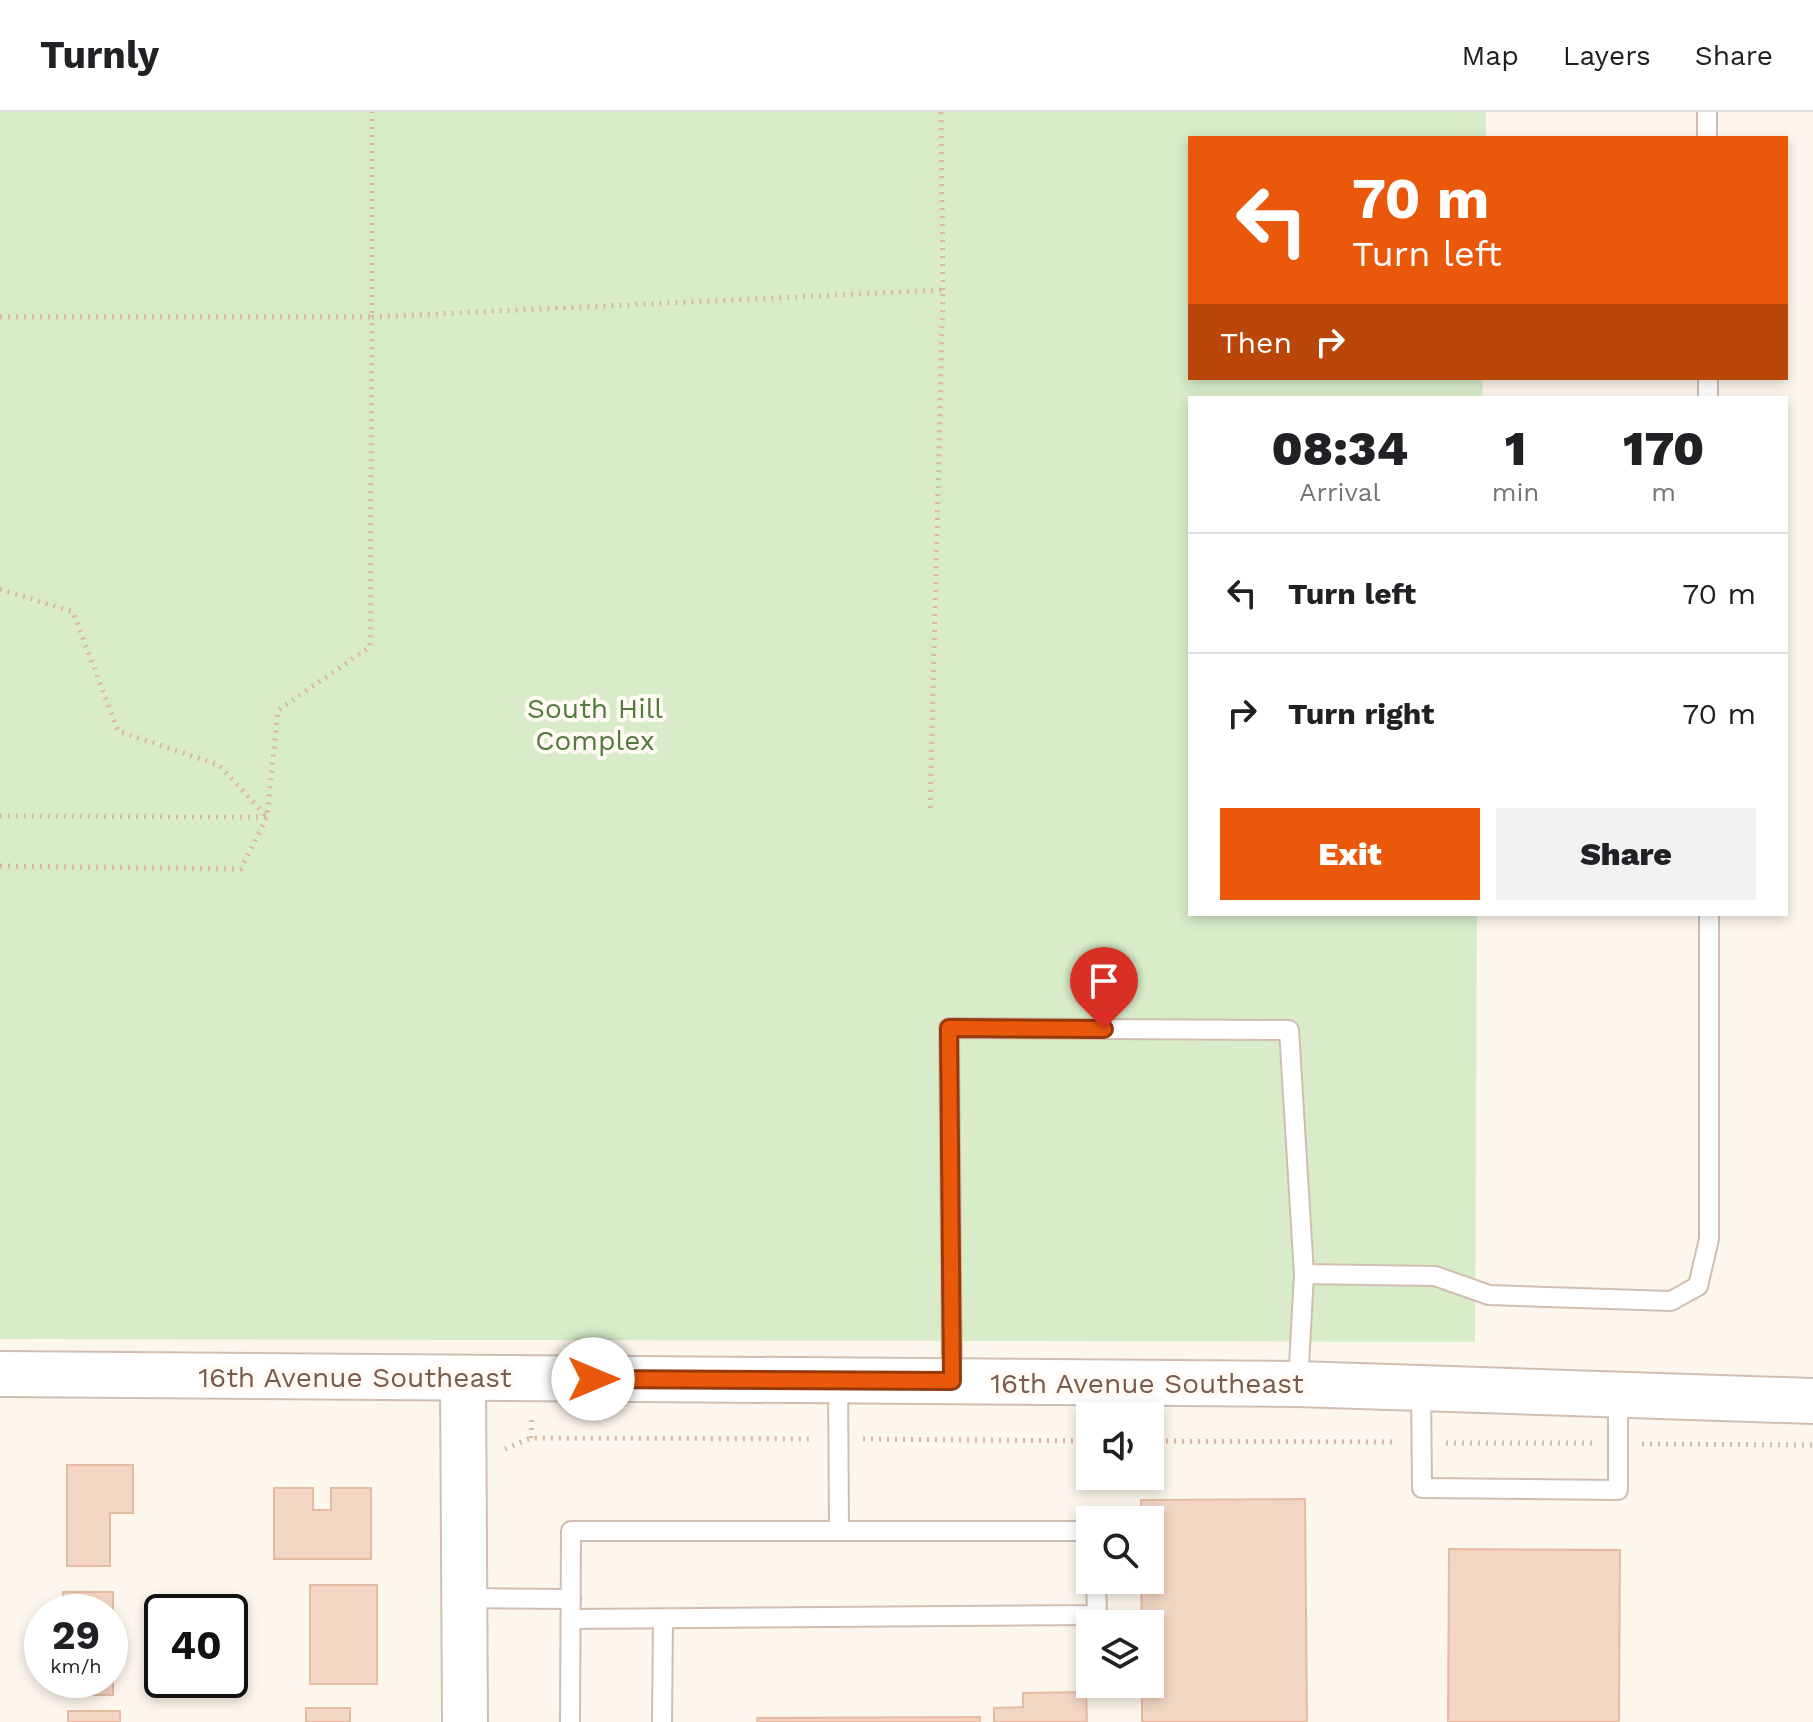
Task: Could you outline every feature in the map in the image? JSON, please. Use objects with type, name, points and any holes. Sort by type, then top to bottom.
[{"type":"street","name":"16th Avenue Southeast","points":[[0,1374],[1298,1384],[1813,1401]]},
{"type":"street","points":[[463,1378],[465,1722]]},
{"type":"lane","points":[[1707,112],[1707,136]]},
{"type":"lane","points":[[1304,1274],[1435,1276],[1489,1295],[1504,1296],[1671,1301],[1698,1286],[1709,1239],[1709,916]]},
{"type":"lane","points":[[952,1381],[949,1028],[1289,1030],[1304,1274],[1298,1384]]},
{"type":"lane","points":[[838,1380],[839,1530]]},
{"type":"lane","points":[[1421,1387],[1422,1488],[1618,1490],[1618,1394]]},
{"type":"lane","points":[[570,1722],[571,1531],[1076,1531]]},
{"type":"lane","points":[[465,1598],[663,1619],[1097,1615],[1096,1594]]},
{"type":"lane","points":[[662,1722],[663,1619]]},
{"type":"path","points":[[0,866],[125,870],[241,869],[267,817],[278,710],[370,647],[372,112]]},
{"type":"path","points":[[930,812],[943,290],[941,112]]},
{"type":"path","points":[[0,317],[372,317],[943,290]]},
{"type":"path","points":[[0,589],[73,612],[118,731],[219,765],[267,817]]},
{"type":"path","points":[[0,816],[267,817]]},
{"type":"path","points":[[505,1449],[531,1438],[1076,1441]]},
{"type":"path","points":[[1164,1441],[1813,1445]]},
{"type":"green space","name":"South Hill Complex","points":[[0,112],[1486,112],[1486,136],[1188,136],[1188,380],[1483,380],[1482,396],[1188,396],[1188,916],[1477,916],[1475,1342],[0,1339]]},
{"type":"building","points":[[67,1465],[133,1465],[133,1513],[110,1513],[110,1566],[67,1566]]},
{"type":"building","points":[[274,1488],[313,1488],[313,1510],[331,1510],[331,1488],[371,1488],[371,1559],[274,1559]]},
{"type":"building","points":[[1305,1499],[1307,1722],[1142,1722],[1142,1698],[1164,1698],[1164,1610],[1142,1610],[1141,1594],[1164,1594],[1164,1506],[1141,1506],[1141,1500]]},
{"type":"building","points":[[1449,1549],[1620,1550],[1619,1722],[1448,1722]]},
{"type":"building","points":[[310,1585],[377,1585],[377,1684],[310,1684]]},
{"type":"building","points":[[63,1592],[113,1592],[113,1594]]},
{"type":"building","points":[[1076,1692],[1076,1698],[1086,1698],[1087,1722],[994,1722],[994,1708],[1023,1707],[1023,1693]]},
{"type":"building","points":[[306,1708],[350,1708],[350,1722],[306,1722]]},
{"type":"building","points":[[68,1711],[120,1711],[120,1722],[68,1722]]},
{"type":"building","points":[[980,1717],[980,1722],[757,1722],[757,1718]]},
{"type":"route","points":[[593,1379],[952,1381],[949,1028],[1104,1029]]}]
